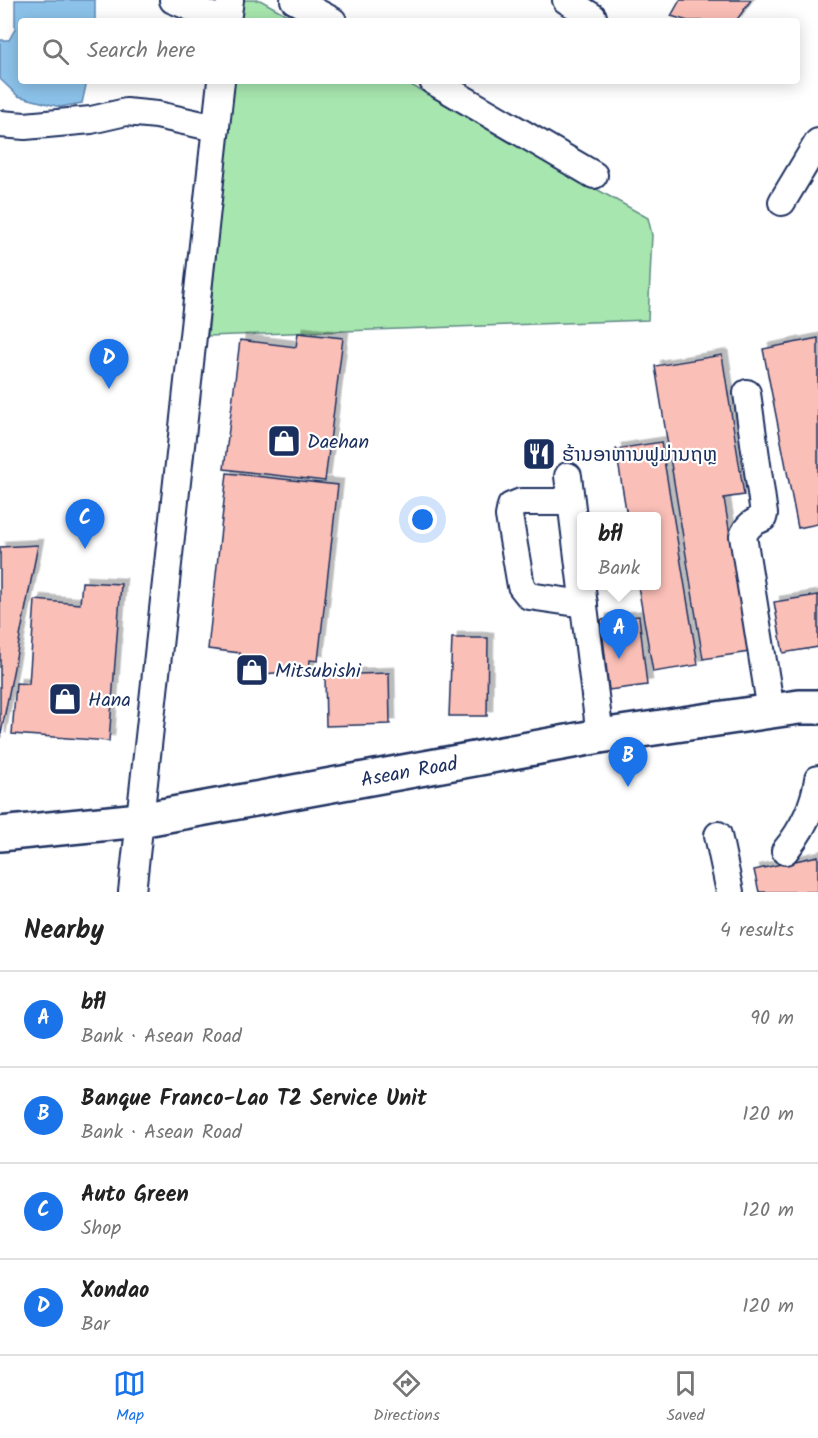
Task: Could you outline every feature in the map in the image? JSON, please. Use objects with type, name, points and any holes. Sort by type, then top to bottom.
[{"type":"main road","name":"Asean Road","points":[[0,834],[140,820],[600,735],[771,711],[816,714]]},
{"type":"street","points":[[172,0],[218,18]]},
{"type":"street","points":[[227,18],[230,0]]},
{"type":"street","points":[[294,0],[327,18]]},
{"type":"street","points":[[566,0],[593,17]]},
{"type":"street","points":[[132,892],[221,84]]},
{"type":"street","points":[[438,84],[594,175]]},
{"type":"street","points":[[0,123],[25,126],[91,120],[126,112],[158,115],[216,128]]},
{"type":"street","points":[[782,202],[818,142]]},
{"type":"street","points":[[747,393],[764,514],[763,518],[750,524],[743,536],[771,711]]},
{"type":"street","points":[[568,476],[577,549]]},
{"type":"street","points":[[571,502],[521,502],[511,506],[508,516],[521,586],[529,596],[584,604]]},
{"type":"street","points":[[582,590],[600,735]]},
{"type":"street","points":[[784,851],[797,836],[808,816],[816,797],[818,779]]},
{"type":"street","points":[[718,835],[730,892]]},
{"type":"green space","points":[[241,0],[260,0],[293,18],[239,18]]},
{"type":"green space","points":[[233,84],[409,84],[648,218],[652,235],[648,320],[208,336]]},
{"type":"water","points":[[15,0],[95,0],[95,18],[18,18],[18,84],[86,84],[82,103],[60,107],[18,96],[0,79],[0,40],[9,40],[15,29]]},
{"type":"building","points":[[680,0],[751,0],[738,18],[671,16]]},
{"type":"building","points":[[298,333],[343,338],[325,481],[224,469],[240,340],[296,347]]},
{"type":"building","points":[[818,338],[818,524],[798,528],[763,349]]},
{"type":"building","points":[[722,355],[744,495],[724,498],[749,652],[703,659],[655,366]]},
{"type":"building","points":[[661,442],[698,665],[653,672],[639,590],[661,590],[661,512],[626,512],[616,449]]},
{"type":"building","points":[[227,473],[338,485],[318,661],[310,660],[309,670],[239,676],[240,653],[208,649]]},
{"type":"building","points":[[38,545],[0,739],[0,547]]},
{"type":"building","points":[[82,582],[121,584],[109,741],[12,734],[16,683],[29,684],[35,600],[80,604]]},
{"type":"building","points":[[818,595],[818,647],[783,653],[774,602]]},
{"type":"building","points":[[639,616],[647,685],[609,690],[601,620]]},
{"type":"building","points":[[452,638],[488,638],[487,716],[449,716]]},
{"type":"building","points":[[389,673],[390,724],[326,726],[325,675]]},
{"type":"building","points":[[818,856],[818,892],[759,892],[754,870]]},
{"type":"place","name":"Xondao","points":[[109,389]]},
{"type":"place","name":"Daehan","points":[[284,441]]},
{"type":"place","name":"ຮ້ານອາຫານຟູມ່ານຖຫຼ","points":[[539,454]]},
{"type":"place","name":"Auto Green","points":[[85,549]]},
{"type":"place","name":"bfl","points":[[619,659]]},
{"type":"place","name":"Mitsubishi","points":[[252,670]]},
{"type":"place","name":"Hana","points":[[65,699]]},
{"type":"place","name":"Banque Franco-Lao T2 Service Unit","points":[[628,787]]}]
